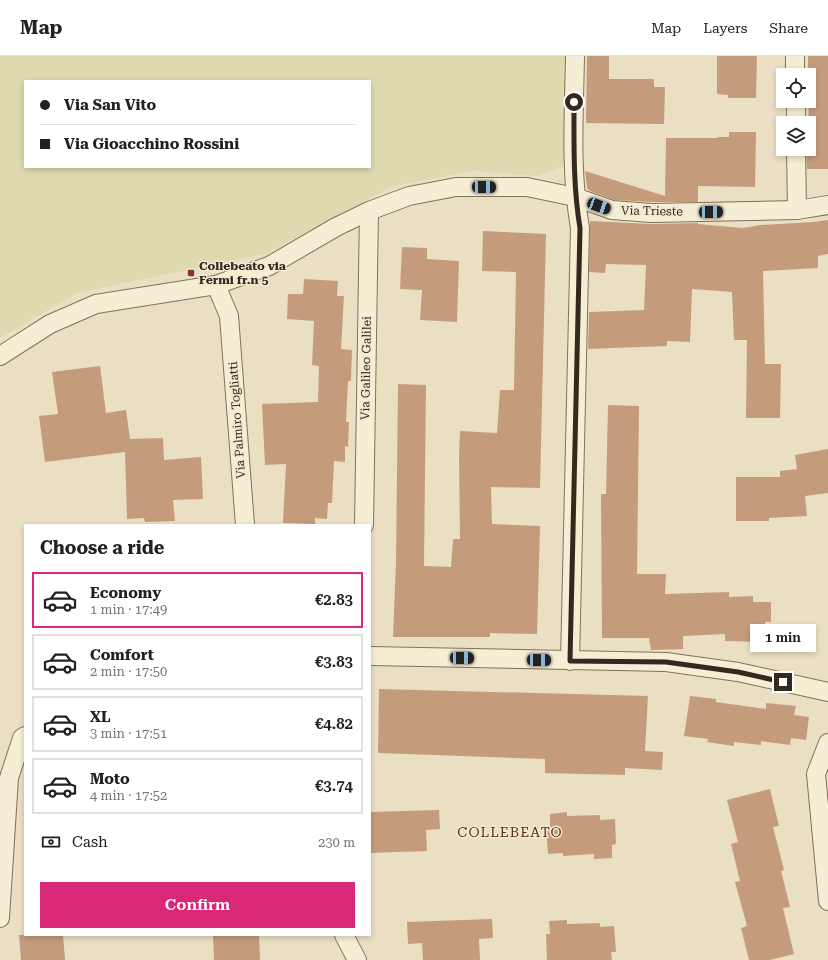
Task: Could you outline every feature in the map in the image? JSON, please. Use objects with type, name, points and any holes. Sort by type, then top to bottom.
[{"type":"street","points":[[570,661],[580,228],[575,197],[573,163],[575,56]]},
{"type":"street","points":[[795,56],[795,68]]},
{"type":"street","points":[[796,156],[797,210]]},
{"type":"street","name":"Via Trieste","points":[[0,356],[50,324],[96,304],[216,285],[269,266],[336,227],[369,211],[410,196],[456,186],[527,187],[575,197],[612,210],[651,213],[797,210],[828,205]]},
{"type":"street","name":"Via Galileo Galilei","points":[[364,524],[369,211]]},
{"type":"street","name":"Via Palmiro Togliatti","points":[[229,316],[240,276]]},
{"type":"street","name":"Via Palmiro Togliatti","points":[[216,285],[229,316],[245,524]]},
{"type":"street","points":[[371,656],[666,662],[738,672],[828,692]]},
{"type":"street","points":[[0,918],[9,778],[22,738],[24,737]]},
{"type":"street","points":[[828,743],[816,774],[828,901]]},
{"type":"street","points":[[345,936],[357,960]]},
{"type":"shaded area","points":[[0,56],[575,56],[568,163],[557,169],[537,176],[472,171],[394,186],[265,254],[77,293],[0,338]]},
{"type":"building","points":[[587,56],[609,56],[609,79],[654,79],[654,87],[665,87],[664,124],[586,123]]},
{"type":"building","points":[[717,56],[757,56],[756,98],[728,98],[728,95],[717,94]]},
{"type":"building","points":[[808,56],[828,56],[828,169],[807,169],[806,156],[816,156],[816,116],[809,116],[809,108],[816,108],[816,68],[808,68]]},
{"type":"building","points":[[729,132],[756,132],[755,187],[698,186],[698,202],[614,200],[590,191],[587,188],[585,171],[665,196],[666,138],[729,137]]},
{"type":"building","points":[[828,220],[828,254],[818,256],[818,268],[763,271],[765,364],[781,364],[780,418],[746,418],[747,340],[734,340],[732,292],[692,289],[690,342],[667,341],[667,346],[588,349],[589,312],[644,310],[646,265],[606,264],[605,273],[589,272],[590,221],[651,224],[698,223],[742,228],[761,225]]},
{"type":"building","points":[[483,231],[546,234],[540,488],[491,487],[492,524],[540,526],[537,634],[490,633],[490,637],[393,637],[396,562],[398,384],[426,385],[424,566],[451,567],[453,539],[460,539],[460,431],[497,433],[500,390],[514,390],[516,272],[482,271]]},
{"type":"building","points":[[402,247],[427,248],[427,259],[459,261],[457,322],[420,320],[422,290],[400,289]]},
{"type":"building","points":[[304,279],[338,281],[337,296],[344,296],[341,349],[352,350],[351,381],[348,381],[346,422],[349,422],[348,447],[345,446],[345,462],[334,461],[332,503],[328,503],[327,519],[315,518],[315,524],[283,523],[286,464],[265,465],[262,404],[318,402],[319,366],[312,365],[314,321],[287,319],[288,294],[303,294]]},
{"type":"building","points":[[100,366],[106,413],[126,410],[130,439],[163,438],[164,460],[201,457],[203,499],[173,500],[175,521],[145,522],[144,518],[127,519],[125,452],[45,462],[39,416],[58,414],[52,372]]},
{"type":"building","points":[[608,405],[639,406],[637,574],[666,574],[665,594],[729,592],[729,597],[753,596],[753,602],[771,602],[771,622],[765,622],[765,642],[725,641],[725,634],[683,636],[683,649],[651,650],[649,638],[602,638],[601,494],[606,494]]},
{"type":"building","points":[[828,449],[828,493],[805,496],[807,516],[769,518],[769,521],[736,521],[736,477],[780,477],[780,471],[797,469],[795,455]]},
{"type":"building","points":[[379,689],[648,696],[645,751],[663,752],[662,770],[625,768],[625,775],[545,773],[545,759],[378,753]]},
{"type":"building","points":[[690,696],[716,699],[716,702],[766,709],[766,703],[796,706],[794,715],[809,717],[806,740],[791,738],[790,745],[761,741],[761,745],[734,742],[734,746],[707,742],[708,739],[684,736]]},
{"type":"building","points":[[770,789],[779,826],[773,827],[784,870],[781,871],[790,907],[783,908],[794,954],[770,960],[749,960],[741,928],[747,926],[735,882],[740,881],[731,844],[738,842],[727,800]]},
{"type":"building","points":[[439,810],[440,829],[426,830],[427,851],[371,853],[371,812]]},
{"type":"building","points":[[567,812],[567,816],[600,815],[600,820],[615,819],[616,844],[612,845],[612,858],[594,859],[594,854],[563,856],[563,853],[548,854],[546,826],[550,826],[550,814]]},
{"type":"building","points":[[492,919],[493,938],[479,939],[480,960],[423,960],[422,943],[408,944],[407,922]]},
{"type":"building","points":[[567,920],[567,924],[600,923],[600,927],[614,926],[616,952],[611,952],[612,960],[547,960],[546,934],[550,934],[549,921]]},
{"type":"building","points":[[19,935],[63,936],[65,960],[21,960]]},
{"type":"building","points":[[213,936],[259,936],[260,960],[214,960]]},
{"type":"place","name":"Collebeato via Fermi fr.n 5","points":[[191,273]]},
{"type":"district","name":"COLLEBEATO","points":[[510,832]]},
{"type":"route","points":[[574,102],[573,163],[575,197],[580,228],[570,661],[666,662],[738,672],[783,682]]}]
